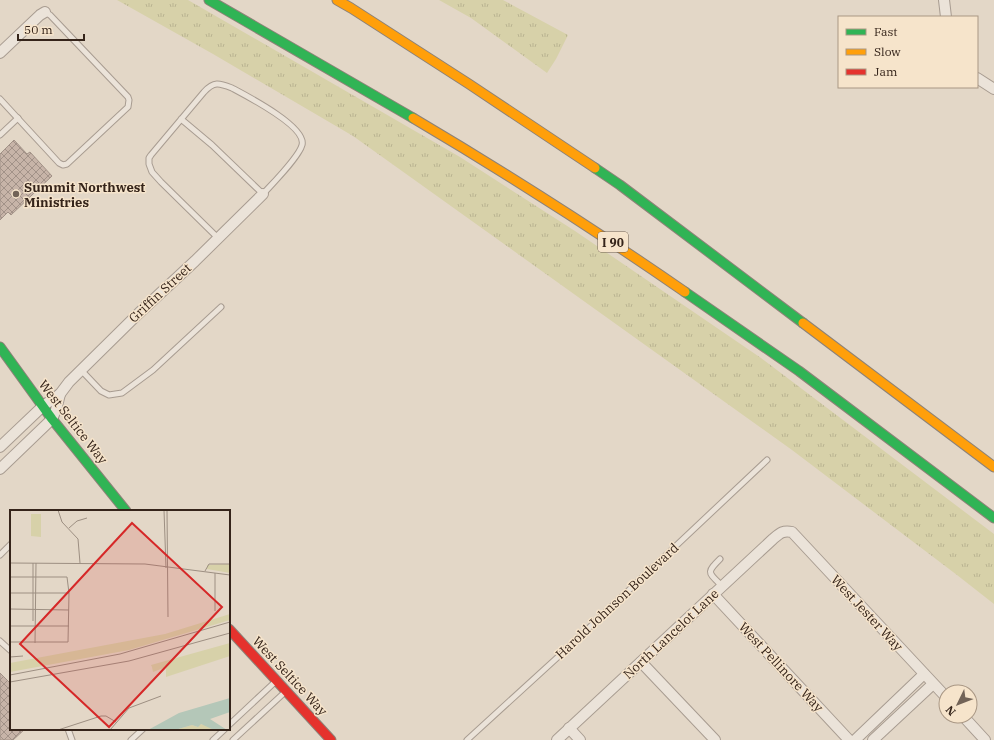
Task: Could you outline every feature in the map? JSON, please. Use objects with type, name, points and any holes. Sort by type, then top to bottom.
[{"type":"main road","name":"I 90","points":[[209,0],[482,159],[626,250],[799,371],[994,518]]},
{"type":"main road","points":[[337,0],[462,80],[620,185],[994,467]]},
{"type":"main road","name":"West Seltice Way","points":[[0,347],[52,419],[125,510]]},
{"type":"main road","name":"West Seltice Way","points":[[230,630],[331,740]]},
{"type":"street","points":[[944,0],[946,16]]},
{"type":"street","points":[[0,53],[45,12]]},
{"type":"street","points":[[978,79],[994,89]]},
{"type":"street","name":"Griffin Street","points":[[2,444],[43,406],[60,394],[69,382],[139,312],[264,194]]},
{"type":"street","name":"Griffin Street","points":[[52,419],[60,394]]},
{"type":"street","points":[[0,469],[52,419]]},
{"type":"street","points":[[2,444],[16,454]]},
{"type":"street","name":"North Lancelot Lane","points":[[557,740],[773,539],[787,531]]},
{"type":"street","name":"West Jester Way","points":[[787,531],[792,532],[938,689]]},
{"type":"street","name":"West Pellinore Way","points":[[713,594],[850,740]]},
{"type":"street","points":[[641,662],[715,740]]},
{"type":"street","points":[[855,740],[924,674]]},
{"type":"street","points":[[873,740],[933,684]]},
{"type":"street","points":[[971,724],[986,740]]},
{"type":"street","points":[[569,728],[580,740]]},
{"type":"lane","points":[[0,99],[59,163],[63,165],[67,164],[128,107],[130,100],[124,92],[50,15],[45,12]]},
{"type":"lane","points":[[181,119],[212,145],[264,194],[299,153],[303,143],[300,135],[283,118],[232,88],[216,84],[207,89],[181,119],[151,155],[149,158],[149,164],[152,172],[161,182],[218,238]]},
{"type":"lane","points":[[0,135],[18,118]]},
{"type":"lane","points":[[81,370],[101,391],[109,395],[122,393],[153,370],[221,307]]},
{"type":"lane","name":"Harold Johnson Boulevard","points":[[467,740],[559,656],[767,460]]},
{"type":"lane","points":[[0,555],[10,545]]},
{"type":"lane","points":[[720,559],[711,568],[710,573],[722,586]]},
{"type":"lane","points":[[0,641],[10,650]]},
{"type":"lane","points":[[230,724],[277,681]]},
{"type":"lane","points":[[233,740],[286,691]]},
{"type":"lane","points":[[68,730],[72,740]]},
{"type":"lane","points":[[131,740],[142,730]]},
{"type":"lane","points":[[213,740],[224,730]]},
{"type":"green space","points":[[117,0],[188,0],[460,157],[575,231],[761,358],[994,534],[994,604],[792,450],[353,136]]},
{"type":"green space","points":[[439,0],[503,0],[568,35],[547,73],[471,18]]},
{"type":"building","name":"Summit Northwest Ministries","points":[[14,140],[27,154],[30,152],[52,176],[11,215],[8,212],[0,220],[0,154]]},
{"type":"building","points":[[0,673],[10,683],[10,730],[24,730],[13,740],[0,740]]},
{"type":"traffic: fast","points":[[209,0],[413,118]]},
{"type":"traffic: fast","points":[[595,168],[620,185],[803,323]]},
{"type":"traffic: fast","points":[[685,292],[799,371],[994,518]]},
{"type":"traffic: fast","points":[[0,347],[52,419],[125,510]]},
{"type":"traffic: slow","points":[[337,0],[469,84],[595,168]]},
{"type":"traffic: slow","points":[[413,118],[551,203],[685,292]]},
{"type":"traffic: slow","points":[[803,323],[994,467]]},
{"type":"traffic: jam","points":[[230,630],[331,740]]},
{"type":"place","name":"Summit Northwest Ministries","points":[[16,194]]}]
